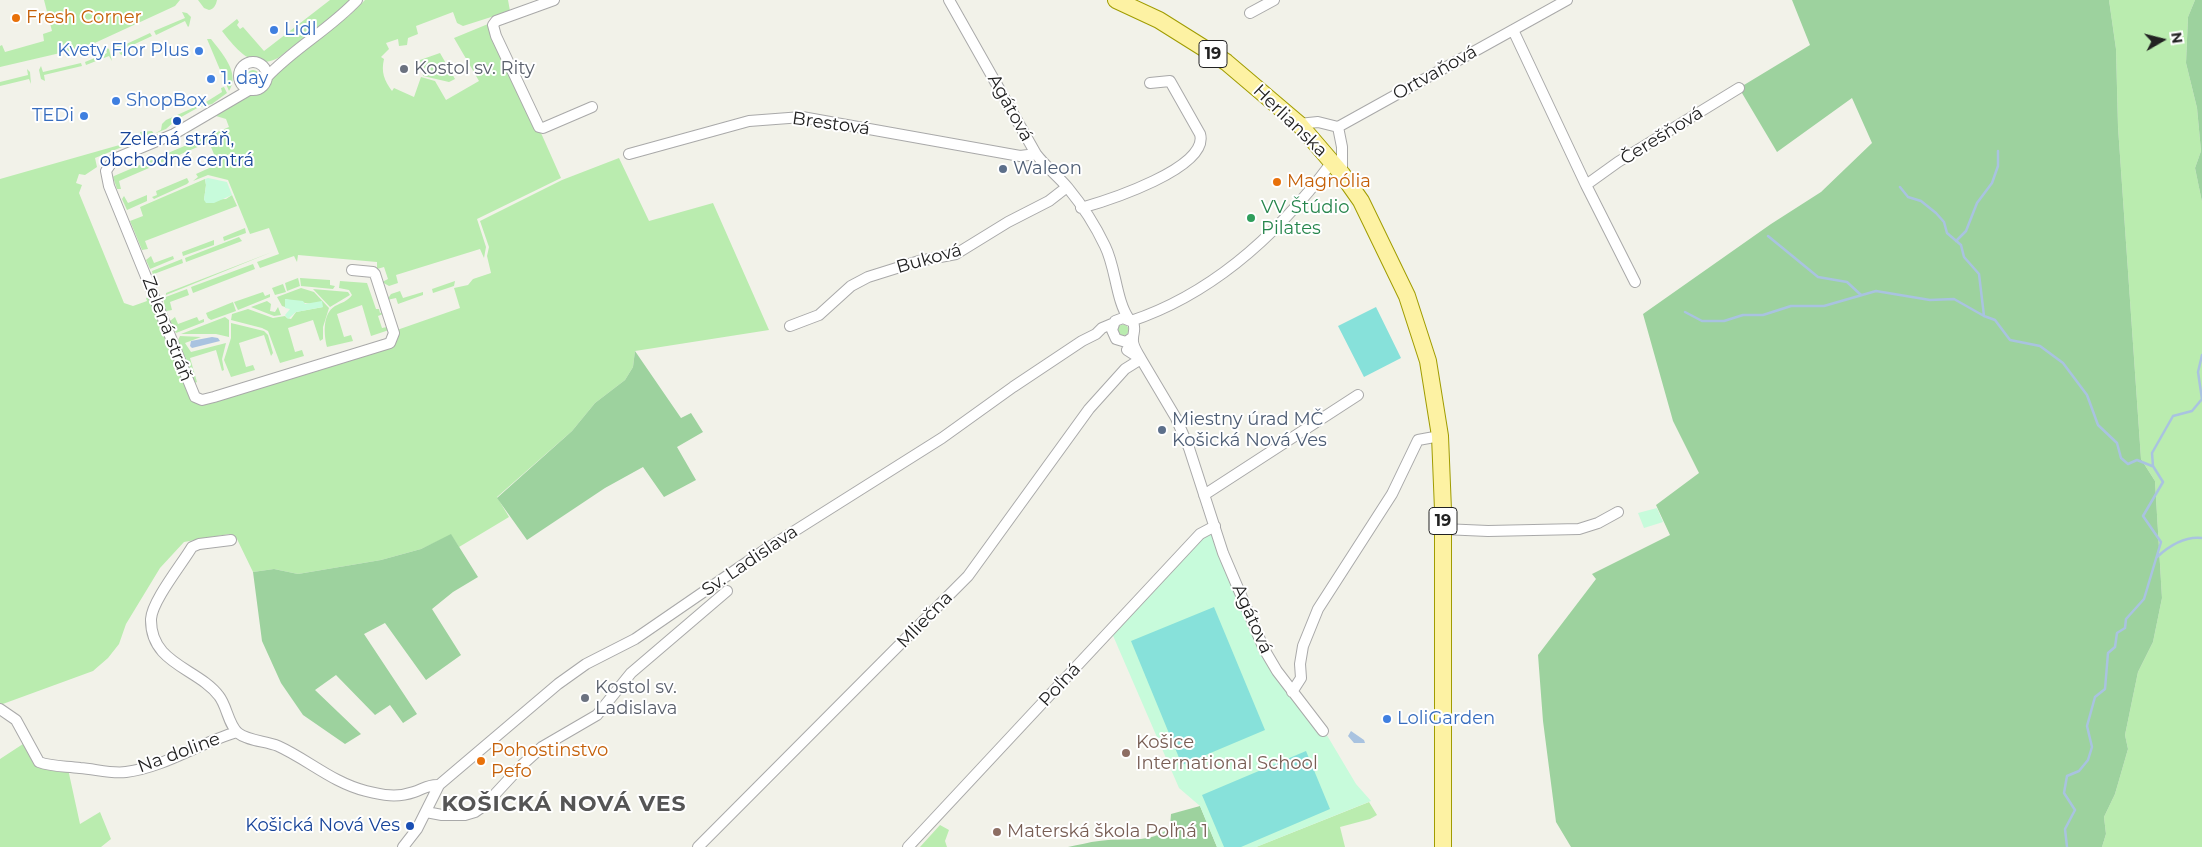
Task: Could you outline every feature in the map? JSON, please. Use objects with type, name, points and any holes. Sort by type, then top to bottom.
[{"type":"main road","name":"Herlianska","points":[[1116,0],[1159,20],[1226,62],[1299,124],[1337,168],[1361,201],[1407,296],[1423,343],[1433,383],[1440,436]]},
{"type":"main road","name":"19","points":[[1440,436],[1443,530],[1443,847]]},
{"type":"street","name":"Zelená stráň","points":[[352,270],[375,274],[394,333],[390,343],[202,400],[195,397],[110,186],[106,171],[114,159],[174,134],[249,90],[261,88],[267,77],[284,60],[336,20],[357,0]]},
{"type":"street","points":[[554,0],[494,23],[496,36],[538,127],[543,128],[592,107]]},
{"type":"street","name":"Agátová","points":[[949,0],[1036,154],[1047,168],[1067,187],[1105,245],[1114,268],[1122,307]]},
{"type":"street","points":[[1250,13],[1274,0]]},
{"type":"street","name":"Ortvaňová","points":[[1338,127],[1567,0]]},
{"type":"street","points":[[1513,30],[1586,185],[1635,282]]},
{"type":"street","name":"Zelená stráň","points":[[230,102],[240,81],[240,72],[246,65],[254,63],[262,66],[284,60]]},
{"type":"street","points":[[262,66],[267,77]]},
{"type":"street","points":[[240,81],[249,90]]},
{"type":"street","points":[[1082,208],[1127,193],[1164,176],[1182,166],[1199,146],[1200,134],[1170,81],[1150,83]]},
{"type":"street","name":"Čerešňová","points":[[1586,185],[1618,162],[1739,88]]},
{"type":"street","name":"Brestová","points":[[628,154],[748,121],[802,117],[1020,156],[1036,154]]},
{"type":"street","points":[[1116,321],[1130,320],[1154,314],[1194,293],[1246,257],[1310,190],[1337,168],[1343,153],[1338,127],[1318,122],[1299,124]]},
{"type":"street","name":"Buková","points":[[790,326],[819,315],[851,286],[868,277],[920,261],[956,254],[1008,222],[1049,201],[1067,187]]},
{"type":"street","points":[[1122,307],[1135,327],[1134,335]]},
{"type":"street","points":[[1122,307],[1112,330],[1116,338],[1127,350],[1141,359]]},
{"type":"street","points":[[1096,334],[1126,342],[1154,314]]},
{"type":"street","name":"Sv. Ladislava","points":[[403,847],[417,829],[439,785],[558,684],[586,664],[635,639],[766,549],[942,438],[1028,377],[1096,334],[1102,328],[1116,321]]},
{"type":"street","name":"Agátová","points":[[1134,335],[1136,350],[1176,418],[1223,552],[1252,622],[1277,671],[1323,731]]},
{"type":"street","points":[[1125,369],[1127,350]]},
{"type":"street","name":"Mliečna","points":[[698,847],[968,576],[1089,409],[1125,369],[1141,359]]},
{"type":"street","points":[[1204,495],[1358,394]]},
{"type":"street","points":[[1292,692],[1301,678],[1300,664],[1303,646],[1322,602],[1392,494],[1418,440],[1440,436]]},
{"type":"street","points":[[1443,530],[1578,529],[1598,523],[1618,512]]},
{"type":"street","name":"Poľná","points":[[908,847],[1200,534],[1215,526]]},
{"type":"street","name":"Na doline","points":[[231,540],[192,547],[155,605],[151,619],[154,637],[160,649],[177,665],[199,679],[220,696],[237,732]]},
{"type":"street","name":"Sv. Ladislava","points":[[426,812],[442,816],[465,815],[475,812],[485,805],[522,765],[542,747],[597,715],[631,673],[727,591]]},
{"type":"street","name":"Na doline","points":[[0,709],[16,720],[39,762],[54,766],[125,772],[158,764],[216,738],[237,732],[275,744],[344,783],[363,790],[396,796],[414,792],[432,784],[439,785]]},
{"type":"green space","points":[[44,0],[180,0],[175,6],[86,47],[0,67],[0,46],[2,45],[5,52],[44,41],[43,34],[52,31]]},
{"type":"green space","points":[[198,0],[217,0],[212,9],[209,10],[204,8]]},
{"type":"green space","points":[[330,0],[350,0],[278,58],[269,61],[261,62],[246,56],[233,45],[222,31],[237,19],[239,22],[237,25],[240,29],[243,27],[264,51]]},
{"type":"green space","points":[[365,0],[508,0],[510,11],[463,26],[457,23],[453,12],[416,26],[418,34],[408,38],[407,45],[399,46],[398,39],[386,43],[389,49],[381,57],[384,59],[384,76],[392,91],[394,88],[414,97],[421,77],[435,81],[446,100],[479,81],[454,38],[488,24],[536,130],[541,133],[561,178],[477,219],[486,247],[484,258],[480,249],[396,275],[398,283],[389,286],[382,282],[388,279],[384,267],[377,269],[377,262],[298,255],[297,262],[294,256],[260,268],[257,262],[279,254],[269,228],[250,234],[228,180],[208,175],[193,181],[198,177],[196,174],[218,164],[209,142],[119,181],[121,189],[117,189],[114,176],[229,127],[226,119],[216,116],[244,96],[263,89],[270,78],[350,15]]},
{"type":"green space","points":[[1792,0],[2109,0],[2116,49],[2118,127],[2141,459],[2155,481],[2162,598],[2153,642],[2138,672],[2125,735],[2128,749],[2115,794],[2104,817],[2106,834],[2102,847],[1571,847],[1556,822],[1543,721],[1538,655],[1596,579],[1592,574],[1670,535],[1656,505],[1699,473],[1673,421],[1643,314],[1771,224],[1821,192],[1872,143],[1852,98],[1777,152],[1739,88],[1810,45]]},
{"type":"green space","points":[[2109,0],[2195,0],[2188,17],[2186,63],[2197,108],[2201,151],[2195,168],[2202,202],[2202,847],[2102,847],[2106,834],[2104,817],[2115,794],[2128,749],[2125,735],[2138,672],[2153,642],[2162,598],[2155,481],[2141,459],[2118,127],[2116,49]]},
{"type":"green space","points":[[2195,0],[2202,0],[2202,202],[2195,168],[2201,151],[2197,108],[2186,63],[2188,17]]},
{"type":"green space","points":[[182,12],[187,13],[191,17],[188,27],[185,21],[156,35],[154,31],[185,18]]},
{"type":"green space","points":[[150,33],[152,36],[122,50],[124,56],[120,54],[116,45],[117,42],[120,47]]},
{"type":"green space","points":[[207,39],[211,39],[220,50],[231,70],[233,77],[229,91]]},
{"type":"green space","points":[[105,47],[109,49],[112,61],[109,56],[86,65],[85,62],[107,53]]},
{"type":"green space","points":[[440,53],[455,79],[449,82],[423,76],[420,60]]},
{"type":"green space","points":[[81,63],[82,66],[44,75],[45,81],[41,79],[39,70],[41,66],[43,72]]},
{"type":"green space","points":[[27,69],[30,72],[31,84],[29,79],[0,86],[0,82],[28,75]]},
{"type":"green space","points":[[251,70],[255,70],[259,76],[255,82],[251,82],[247,78],[247,74]]},
{"type":"green space","points":[[224,87],[227,93],[212,104],[199,107],[155,134],[161,130],[162,124],[166,120],[206,102],[222,92],[221,88]]},
{"type":"green space","points":[[152,131],[154,134],[95,158],[97,167],[85,175],[79,174],[76,183],[82,185],[79,193],[124,303],[133,306],[147,301],[146,298],[150,297],[187,392],[193,401],[394,344],[397,338],[397,330],[460,308],[454,288],[468,285],[473,279],[491,273],[487,256],[489,247],[480,221],[562,180],[619,158],[649,221],[713,203],[769,330],[635,351],[633,367],[625,380],[595,403],[572,431],[497,497],[509,517],[459,547],[451,535],[421,549],[381,560],[298,574],[274,569],[253,572],[237,539],[229,534],[184,542],[160,568],[126,624],[119,644],[108,658],[93,671],[0,705],[0,179],[130,142],[142,137],[140,132]]},
{"type":"green space","points":[[187,178],[189,182],[187,184],[154,199],[152,197],[157,195],[156,191]]},
{"type":"green space","points":[[205,179],[204,200],[226,199],[232,195],[237,206],[145,241],[148,249],[142,250],[130,221],[143,216],[140,207]]},
{"type":"green space","points":[[205,179],[227,182],[232,195],[214,203],[206,203],[204,200]]},
{"type":"green space","points":[[147,195],[147,201],[127,210],[122,199],[124,196],[128,203]]},
{"type":"green space","points":[[245,228],[246,233],[224,241],[223,237]]},
{"type":"green space","points":[[239,237],[242,241],[186,262],[185,258]]},
{"type":"green space","points":[[214,240],[214,245],[183,256],[182,252]]},
{"type":"green space","points":[[272,252],[166,295],[166,293]]},
{"type":"green space","points":[[151,256],[154,263],[173,256],[174,259],[150,269],[146,260]]},
{"type":"green space","points":[[182,259],[183,263],[154,274],[156,281],[154,280],[152,271]]},
{"type":"green space","points":[[253,264],[255,269],[193,293],[191,287]]},
{"type":"green space","points":[[298,278],[300,286],[287,291],[285,283]]},
{"type":"green space","points":[[300,278],[330,280],[330,285],[335,286],[333,289],[301,286]]},
{"type":"green space","points":[[340,281],[367,283],[376,309],[379,309],[380,313],[383,312],[383,314],[378,316],[382,328],[387,327],[389,330],[371,336],[362,305],[337,314],[344,337],[351,335],[353,341],[327,347],[325,325],[328,314],[335,306],[352,295],[349,290],[339,288]]},
{"type":"green space","points":[[455,281],[454,286],[433,293],[432,289]]},
{"type":"green space","points":[[283,284],[286,292],[275,295],[272,288]]},
{"type":"green space","points":[[301,288],[314,292],[329,308],[323,327],[323,339],[320,341],[313,320],[288,328],[295,352],[302,350],[304,356],[280,363],[268,331],[231,320],[232,314],[248,309],[273,318],[285,316],[291,319],[296,312],[323,307],[285,299],[285,307],[282,306],[277,297]]},
{"type":"green space","points":[[187,289],[189,295],[170,302],[172,310],[166,311],[163,298]]},
{"type":"green space","points":[[313,289],[348,292],[350,295],[330,307]]},
{"type":"green space","points":[[400,291],[403,298],[423,292],[423,295],[398,304],[396,298],[387,300],[391,294]]},
{"type":"green space","points":[[263,292],[265,296],[270,294],[270,297],[238,310],[234,302]]},
{"type":"green space","points":[[285,299],[303,301],[305,304],[322,301],[323,307],[296,312],[288,319],[285,315],[290,309],[285,308]]},
{"type":"green space","points":[[267,301],[271,304],[270,311],[275,312],[278,307],[281,315],[274,316],[251,307]]},
{"type":"green space","points":[[233,302],[236,311],[211,320],[208,318],[206,313]]},
{"type":"green space","points":[[175,317],[178,324],[197,317],[199,321],[204,319],[204,322],[176,333],[170,321]]},
{"type":"green space","points":[[225,317],[229,320],[229,337],[216,334],[181,334]]},
{"type":"green space","points":[[231,323],[264,331],[268,335],[273,353],[271,356],[264,335],[239,343],[246,367],[253,365],[255,370],[231,377],[224,360],[231,338]]},
{"type":"green space","points":[[1123,324],[1129,330],[1123,336],[1117,330]]},
{"type":"green space","points":[[180,336],[201,337],[185,343],[191,352],[226,343],[222,359],[224,370],[222,371],[216,350],[190,358],[197,382],[195,383],[178,340]]},
{"type":"green space","points":[[635,351],[681,418],[691,413],[703,432],[677,447],[696,480],[664,497],[643,467],[605,488],[527,540],[497,498],[572,431],[595,403],[625,380],[633,367]]},
{"type":"green space","points":[[1657,508],[1663,522],[1644,528],[1638,513]]},
{"type":"green space","points":[[1215,526],[1264,649],[1328,737],[1356,784],[1371,801],[1256,847],[1217,847],[1200,806],[1179,788],[1111,631]]},
{"type":"green space","points":[[451,534],[478,577],[453,592],[432,609],[461,655],[426,680],[385,623],[364,634],[417,714],[403,723],[390,705],[375,715],[336,675],[315,690],[361,734],[345,744],[303,715],[281,683],[262,641],[253,572],[274,569],[298,574],[381,560],[421,549]]},
{"type":"green space","points":[[23,744],[41,768],[68,769],[80,824],[100,812],[111,839],[101,847],[0,847],[0,759]]},
{"type":"green space","points":[[1369,802],[1377,815],[1370,819],[1340,827],[1345,847],[1256,847]]},
{"type":"green space","points":[[1200,806],[1217,847],[1068,847],[1095,841],[1154,836],[1170,827],[1171,814]]},
{"type":"green space","points":[[940,825],[949,830],[945,841],[947,847],[920,847]]},
{"type":"shaded area","points":[[1376,307],[1401,358],[1364,377],[1338,326]]},
{"type":"shaded area","points":[[212,337],[218,338],[220,341],[192,348],[190,346],[191,341]]},
{"type":"shaded area","points":[[1214,607],[1265,730],[1182,765],[1131,641]]},
{"type":"shaded area","points":[[1351,731],[1364,740],[1365,743],[1354,743],[1348,736]]},
{"type":"shaded area","points":[[1306,751],[1330,809],[1241,847],[1224,847],[1202,795]]},
{"type":"waterway","points":[[1956,241],[1966,231],[1977,203],[1992,183],[1998,166],[1998,151]]},
{"type":"waterway","points":[[1900,187],[1908,197],[1921,201],[1936,213],[1944,222],[1947,233],[1961,245],[1964,257],[1979,274],[1984,316],[1995,320],[2010,340],[2040,346],[2063,363],[2087,395],[2098,425],[2117,443],[2121,458],[2128,464],[2137,460],[2152,466]]},
{"type":"waterway","points":[[1768,236],[1818,277],[1847,282],[1861,295]]},
{"type":"waterway","points":[[1685,312],[1702,321],[1724,321],[1743,315],[1763,315],[1791,306],[1824,306],[1876,291],[1930,300],[1954,299],[1984,316]]},
{"type":"waterway","points":[[2067,847],[2065,829],[2075,810],[2064,793],[2067,776],[2079,771],[2088,760],[2092,747],[2087,726],[2095,697],[2105,689],[2108,653],[2115,647],[2117,633],[2125,628],[2126,619],[2144,599],[2161,542],[2143,516],[2163,482],[2153,466],[2152,453],[2173,416],[2192,411],[2202,399],[2198,372],[2202,355]]},
{"type":"waterway","points":[[2157,557],[2183,540],[2202,538]]},
{"type":"place","name":"Fresh Corner","points":[[16,18]]},
{"type":"place","name":"Lidl","points":[[274,30]]},
{"type":"place","name":"Kvety Flor Plus","points":[[199,51]]},
{"type":"place","name":"Kostol sv. Rity","points":[[404,69]]},
{"type":"place","name":"1. day","points":[[211,79]]},
{"type":"place","name":"ShopBox","points":[[116,101]]},
{"type":"place","name":"TEDi","points":[[84,116]]},
{"type":"place","name":"Zelená stráň, obchodné centrá","points":[[177,121]]},
{"type":"place","name":"Waleon","points":[[1003,169]]},
{"type":"place","name":"Magnólia","points":[[1277,182]]},
{"type":"place","name":"VV Štúdio Pilates","points":[[1251,218]]},
{"type":"place","name":"Miestny úrad MČ Košická Nová Ves","points":[[1162,430]]},
{"type":"place","name":"Kostol sv. Ladislava","points":[[585,698]]},
{"type":"place","name":"LoliGarden","points":[[1387,719]]},
{"type":"place","name":"Košice International School","points":[[1126,753]]},
{"type":"place","name":"Pohostinstvo Pefo","points":[[481,761]]},
{"type":"place","name":"Košická Nová Ves","points":[[410,826]]},
{"type":"place","name":"Materská škola Poľná 1","points":[[997,832]]},
{"type":"district","name":"KOŠICKÁ NOVÁ VES","points":[[564,805]]}]
